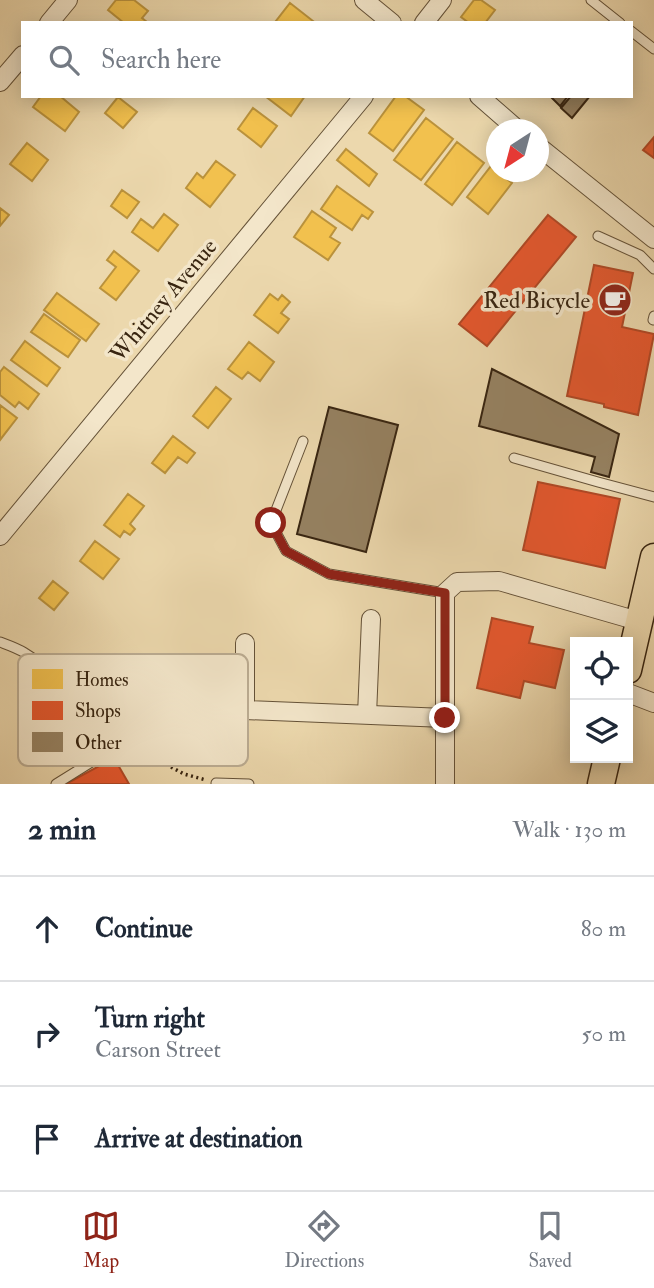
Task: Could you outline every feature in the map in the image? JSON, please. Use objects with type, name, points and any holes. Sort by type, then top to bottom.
[{"type":"main road","points":[[633,646],[654,557]]},
{"type":"main road","points":[[601,784],[606,763]]},
{"type":"street","points":[[52,21],[68,0]]},
{"type":"street","points":[[364,0],[390,21]]},
{"type":"street","points":[[426,21],[443,0]]},
{"type":"street","points":[[0,82],[21,57]]},
{"type":"street","name":"Whitney Avenue","points":[[0,536],[361,98]]},
{"type":"street","points":[[481,98],[505,119]]},
{"type":"street","points":[[549,155],[654,239]]},
{"type":"street","points":[[445,784],[451,587],[499,581],[638,621]]},
{"type":"street","points":[[367,715],[371,619]]},
{"type":"street","points":[[245,643],[245,654]]},
{"type":"street","points":[[633,695],[654,703]]},
{"type":"street","points":[[248,710],[445,718]]},
{"type":"lane","points":[[591,0],[618,21]]},
{"type":"lane","points":[[633,33],[654,49]]},
{"type":"lane","points":[[598,236],[640,255],[654,269]]},
{"type":"lane","points":[[303,441],[271,523],[286,551],[329,574],[451,587]]},
{"type":"lane","points":[[514,458],[654,496]]},
{"type":"lane","points":[[0,642],[27,654]]},
{"type":"lane","points":[[56,784],[85,766]]},
{"type":"lane","points":[[216,783],[249,784]]},
{"type":"path","points":[[169,766],[184,774],[216,783]]},
{"type":"building: Homes","points":[[116,0],[134,0],[148,11],[142,18],[146,21],[122,21],[108,10]]},
{"type":"building: Homes","points":[[474,0],[481,0],[495,10],[487,21],[466,21],[461,17]]},
{"type":"building: Homes","points":[[290,3],[313,21],[276,21]]},
{"type":"building: Homes","points":[[40,98],[62,98],[79,112],[65,131],[33,107]]},
{"type":"building: Homes","points":[[117,98],[137,112],[123,128],[105,113]]},
{"type":"building: Homes","points":[[268,98],[304,98],[291,116]]},
{"type":"building: Homes","points":[[395,98],[408,98],[424,110],[393,151],[369,133]]},
{"type":"building: Homes","points":[[253,108],[277,126],[261,147],[238,129]]},
{"type":"building: Homes","points":[[426,118],[453,139],[421,180],[394,160]]},
{"type":"building: Homes","points":[[457,142],[484,163],[452,205],[425,184]]},
{"type":"building: Homes","points":[[27,143],[48,160],[32,181],[10,164]]},
{"type":"building: Homes","points":[[346,149],[377,174],[369,186],[337,160]]},
{"type":"building: Homes","points":[[216,161],[235,175],[210,207],[186,188],[197,173],[203,178]]},
{"type":"building: Homes","points":[[486,172],[486,182],[512,183],[488,214],[467,197]]},
{"type":"building: Homes","points":[[337,186],[373,212],[368,219],[362,215],[352,230],[321,209]]},
{"type":"building: Homes","points":[[122,190],[139,202],[127,218],[111,206]]},
{"type":"building: Homes","points":[[0,208],[9,215],[0,226]]},
{"type":"building: Homes","points":[[312,211],[336,228],[330,237],[340,243],[328,260],[294,237]]},
{"type":"building: Homes","points":[[164,214],[178,225],[158,251],[132,232],[141,219],[153,228]]},
{"type":"building: Homes","points":[[114,251],[139,271],[116,300],[100,288],[116,267],[107,260]]},
{"type":"building: Homes","points":[[57,293],[99,324],[86,341],[44,310]]},
{"type":"building: Homes","points":[[270,294],[278,300],[282,295],[290,302],[281,313],[289,319],[278,333],[254,315]]},
{"type":"building: Homes","points":[[44,314],[80,340],[68,357],[31,332]]},
{"type":"building: Homes","points":[[25,341],[60,368],[47,386],[11,360]]},
{"type":"building: Homes","points":[[249,342],[274,362],[260,381],[248,372],[242,379],[228,369]]},
{"type":"building: Homes","points":[[4,367],[39,394],[28,409],[19,402],[15,407],[0,395],[0,372]]},
{"type":"building: Homes","points":[[216,387],[231,399],[208,428],[193,416]]},
{"type":"building: Homes","points":[[0,405],[17,418],[0,440]]},
{"type":"building: Homes","points":[[173,436],[195,453],[187,463],[178,457],[165,473],[152,463]]},
{"type":"building: Homes","points":[[128,494],[144,506],[130,524],[135,529],[130,535],[124,531],[120,537],[104,525]]},
{"type":"building: Homes","points":[[95,541],[119,559],[103,579],[80,561]]},
{"type":"building: Homes","points":[[53,581],[68,593],[54,610],[39,598]]},
{"type":"building: Shops","points":[[654,137],[654,158],[643,150]]},
{"type":"building: Shops","points":[[548,215],[576,237],[487,346],[459,324]]},
{"type":"building: Shops","points":[[594,265],[633,273],[622,327],[654,334],[638,415],[567,396]]},
{"type":"building: Shops","points":[[538,482],[620,499],[605,568],[523,550]]},
{"type":"building: Shops","points":[[492,618],[533,627],[529,643],[564,650],[555,688],[524,681],[520,698],[477,688]]},
{"type":"building: Shops","points":[[99,766],[119,766],[129,784],[66,784]]},
{"type":"building: Other","points":[[552,98],[566,98],[560,106]]},
{"type":"building: Other","points":[[569,98],[588,98],[572,118],[561,108]]},
{"type":"building: Other","points":[[492,369],[619,434],[609,477],[591,472],[595,457],[479,426]]},
{"type":"building: Other","points":[[329,407],[398,425],[366,552],[297,534]]},
{"type":"place","name":"Red Bicycle","points":[[615,300]]},
{"type":"route","points":[[271,523],[286,551],[329,574],[445,593],[445,718]]}]
